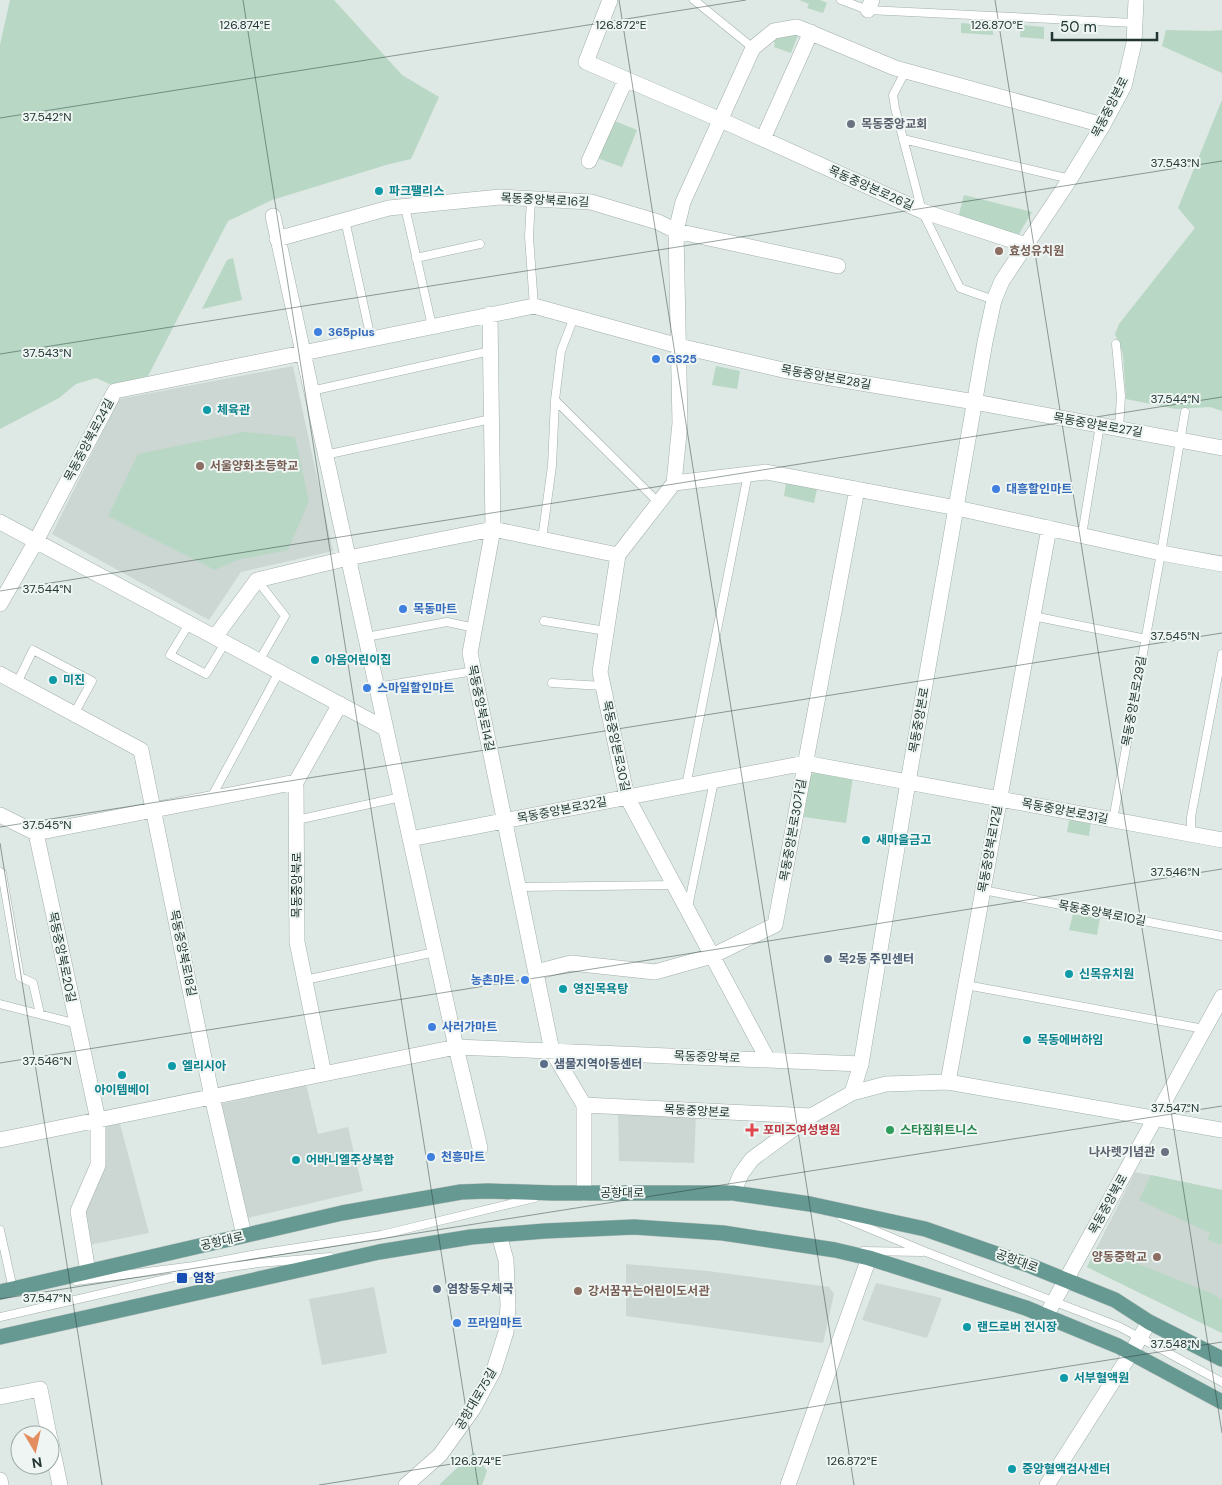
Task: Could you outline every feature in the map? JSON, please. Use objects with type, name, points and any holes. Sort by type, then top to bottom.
[{"type":"main road","name":"공항대로","points":[[7,1291],[342,1213],[461,1192],[733,1193],[810,1204],[925,1229],[1031,1266],[1115,1300],[1149,1322],[1222,1359]]},
{"type":"main road","points":[[0,1337],[379,1252],[471,1237],[634,1227],[723,1233],[835,1250],[869,1258],[1046,1316],[1118,1346],[1222,1402]]},
{"type":"street","name":"목동중앙본로26길","points":[[610,0],[586,62],[721,120],[922,211],[1026,245]]},
{"type":"street","name":"목동중앙본로","points":[[852,1093],[861,1064],[908,782],[994,300],[1002,281],[1070,178],[1103,125],[1124,86],[1134,43],[1136,0]]},
{"type":"street","points":[[1103,125],[905,72],[797,27],[774,30],[753,48],[683,202],[676,231],[680,423],[674,483],[766,472],[957,508],[1161,553],[1222,564]]},
{"type":"street","points":[[763,139],[810,32]]},
{"type":"street","points":[[589,161],[626,79]]},
{"type":"street","name":"목동중앙북로16길","points":[[277,239],[389,208],[500,197],[531,198],[591,202],[658,222],[676,231],[838,266]]},
{"type":"street","points":[[272,216],[480,1148]]},
{"type":"street","name":"목동중앙본로28길","points":[[302,353],[534,306],[679,346],[783,370],[975,402]]},
{"type":"street","name":"목동중앙북로14길","points":[[490,314],[493,529],[470,653],[552,1051]]},
{"type":"street","name":"목동중앙북로24길","points":[[0,604],[36,541],[115,391],[302,353]]},
{"type":"street","name":"목동중앙본로27길","points":[[975,402],[1222,448]]},
{"type":"street","name":"목동중앙본로30길","points":[[674,483],[618,555],[600,672],[627,797],[768,1060]]},
{"type":"street","name":"목동중앙본로30가길","points":[[536,972],[571,963],[655,972],[712,956],[775,925],[857,489]]},
{"type":"street","points":[[0,522],[386,729]]},
{"type":"street","name":"목동중앙북로12길","points":[[948,1082],[1049,528]]},
{"type":"street","points":[[220,640],[257,580],[348,558],[493,529],[618,555]]},
{"type":"street","name":"목동중앙북로18길","points":[[0,674],[141,750],[212,1097]]},
{"type":"street","points":[[0,814],[36,833],[296,782],[340,704]]},
{"type":"street","name":"목동중앙본로32길","points":[[410,839],[805,763],[908,782]]},
{"type":"street","name":"목동중앙북로","points":[[296,782],[297,942],[324,1074]]},
{"type":"street","name":"목동중앙본로31길","points":[[908,782],[1222,840]]},
{"type":"street","name":"목동중앙북로20길","points":[[36,833],[98,1120]]},
{"type":"street","points":[[1156,1118],[1222,996]]},
{"type":"street","name":"목동중앙북로","points":[[0,1140],[456,1046],[861,1064]]},
{"type":"street","points":[[552,1051],[584,1105],[584,1193]]},
{"type":"street","points":[[733,1193],[741,1174],[752,1159],[811,1116],[852,1093],[886,1084],[948,1082],[1222,1130]]},
{"type":"street","points":[[212,1097],[244,1236]]},
{"type":"street","name":"목동중앙본로","points":[[584,1105],[811,1116]]},
{"type":"street","name":"목동중앙북로","points":[[1046,1316],[1156,1118]]},
{"type":"street","points":[[88,1272],[78,1211],[98,1165],[98,1120]]},
{"type":"street","name":"공항대로75길","points":[[406,1485],[440,1455],[473,1409],[494,1370],[506,1332],[508,1306],[506,1260],[499,1235]]},
{"type":"street","points":[[788,1485],[869,1258]]},
{"type":"street","points":[[1046,1485],[1149,1322]]},
{"type":"street","points":[[0,1397],[40,1389],[48,1425]]},
{"type":"street","points":[[0,1480],[1,1485]]},
{"type":"lane","points":[[694,0],[753,48]]},
{"type":"lane","points":[[841,0],[870,5],[1135,23]]},
{"type":"lane","points":[[905,72],[893,95],[922,211],[960,288],[994,300]]},
{"type":"lane","points":[[903,139],[1070,178]]},
{"type":"lane","points":[[531,198],[529,237],[534,306]]},
{"type":"lane","points":[[405,207],[432,326]]},
{"type":"lane","points":[[345,220],[371,339]]},
{"type":"lane","points":[[416,258],[480,244]]},
{"type":"lane","points":[[542,539],[552,466],[555,400],[561,351],[574,317]]},
{"type":"lane","points":[[1116,344],[1121,396],[1119,429]]},
{"type":"lane","points":[[311,391],[490,351]]},
{"type":"lane","points":[[555,400],[659,503]]},
{"type":"lane","name":"목동중앙본로29길","points":[[1113,820],[1186,412]]},
{"type":"lane","points":[[325,455],[491,419]]},
{"type":"lane","points":[[1082,535],[1100,425]]},
{"type":"lane","points":[[686,786],[748,474]]},
{"type":"lane","points":[[257,580],[284,616],[259,661]]},
{"type":"lane","points":[[1033,616],[1146,639]]},
{"type":"lane","points":[[544,621],[606,631]]},
{"type":"lane","points":[[366,637],[447,622],[475,628]]},
{"type":"lane","points":[[190,624],[170,655],[206,674],[220,640]]},
{"type":"lane","points":[[17,683],[33,650],[92,681],[74,714]]},
{"type":"lane","points":[[1191,834],[1191,817],[1222,654]]},
{"type":"lane","points":[[377,687],[474,671]]},
{"type":"lane","points":[[210,799],[279,672]]},
{"type":"lane","points":[[552,683],[603,686]]},
{"type":"lane","points":[[687,909],[714,781]]},
{"type":"lane","points":[[297,820],[401,797]]},
{"type":"lane","points":[[0,872],[2,873],[20,977],[34,983],[40,1014]]},
{"type":"lane","points":[[518,887],[674,885]]},
{"type":"lane","name":"목동중앙북로10길","points":[[983,890],[1222,936]]},
{"type":"lane","points":[[305,980],[435,952]]},
{"type":"lane","points":[[966,985],[1204,1029]]},
{"type":"lane","points":[[0,1004],[77,1024]]},
{"type":"lane","points":[[0,1230],[7,1291],[194,1266],[257,1254],[381,1235],[553,1193]]},
{"type":"lane","points":[[810,1204],[926,1252],[1120,1327],[1222,1382]]},
{"type":"lane","points":[[835,1250],[926,1252]]},
{"type":"lane","points":[[0,1317],[196,1272],[259,1263],[379,1252]]},
{"type":"shaded area","name":"서울양화초등학교","points":[[293,366],[333,551],[241,572],[209,620],[52,534],[119,399]]},
{"type":"shaded area","points":[[306,1084],[318,1134],[348,1127],[363,1191],[248,1218],[221,1104]]},
{"type":"shaded area","points":[[618,1112],[696,1116],[694,1163],[619,1161]]},
{"type":"shaded area","points":[[119,1120],[149,1233],[89,1245],[82,1211],[102,1123]]},
{"type":"shaded area","name":"양동중학교","points":[[1135,1172],[1222,1190],[1222,1333],[1087,1267]]},
{"type":"shaded area","points":[[626,1264],[708,1271],[829,1287],[834,1294],[823,1343],[626,1316]]},
{"type":"shaded area","points":[[876,1283],[942,1298],[927,1338],[862,1320]]},
{"type":"shaded area","points":[[374,1287],[387,1353],[322,1365],[309,1299]]},
{"type":"green space","points":[[10,0],[334,0],[402,75],[439,97],[411,159],[272,200],[228,221],[148,376],[112,385],[96,378],[76,384],[59,398],[0,429],[0,45]]},
{"type":"green space","points":[[799,0],[820,0],[827,3],[823,13],[807,8],[809,4]]},
{"type":"green space","points":[[961,23],[993,25],[993,35],[961,33]]},
{"type":"green space","points":[[1021,25],[1044,27],[1044,39],[1020,37]]},
{"type":"green space","points":[[1166,30],[1222,30],[1222,73],[1162,46]]},
{"type":"green space","points":[[776,35],[798,35],[791,53],[774,47],[775,42],[770,41]]},
{"type":"green space","points":[[1222,100],[1222,411],[1210,407],[1176,409],[1126,399],[1123,354],[1115,334],[1119,324],[1195,228],[1178,208]]},
{"type":"green space","points":[[612,120],[637,130],[622,167],[597,158]]},
{"type":"green space","points":[[964,195],[1032,212],[1019,234],[958,218]]},
{"type":"green space","points":[[233,258],[242,300],[202,309],[227,260]]},
{"type":"green space","points":[[716,366],[740,371],[737,389],[712,385]]},
{"type":"green space","points":[[244,432],[295,437],[309,501],[288,550],[237,560],[215,570],[108,516],[138,454]]},
{"type":"green space","points":[[786,483],[817,489],[814,503],[784,496]]},
{"type":"green space","points":[[817,772],[853,777],[846,823],[804,817],[810,775]]},
{"type":"green space","points":[[1070,816],[1091,821],[1089,836],[1067,832]]},
{"type":"green space","points":[[1073,914],[1100,918],[1097,935],[1069,930]]},
{"type":"green space","points":[[1151,1175],[1222,1190],[1222,1242],[1220,1245],[1207,1239],[1210,1233],[1139,1200]]},
{"type":"green space","points":[[1097,1247],[1213,1294],[1222,1300],[1222,1333],[1087,1267]]},
{"type":"green space","points":[[474,1452],[487,1471],[482,1485],[439,1485]]},
{"type":"place","name":"목동중앙교회","points":[[851,124]]},
{"type":"place","name":"파크팰리스","points":[[379,191]]},
{"type":"place","name":"효성유치원","points":[[999,251]]},
{"type":"place","name":"365plus","points":[[318,332]]},
{"type":"place","name":"GS25","points":[[656,359]]},
{"type":"place","name":"체육관","points":[[207,410]]},
{"type":"place","name":"서울양화초등학교","points":[[200,466]]},
{"type":"place","name":"대흥할인마트","points":[[996,489]]},
{"type":"place","name":"목동마트","points":[[403,609]]},
{"type":"place","name":"아음어린이집","points":[[315,660]]},
{"type":"place","name":"미진","points":[[53,680]]},
{"type":"place","name":"스마일할인마트","points":[[367,688]]},
{"type":"place","name":"새마을금고","points":[[866,840]]},
{"type":"place","name":"목2동 주민센터","points":[[828,959]]},
{"type":"place","name":"신목유치원","points":[[1069,974]]},
{"type":"place","name":"농촌마트","points":[[525,980]]},
{"type":"place","name":"영진목욕탕","points":[[563,989]]},
{"type":"place","name":"사러가마트","points":[[432,1027]]},
{"type":"place","name":"목동에버하임","points":[[1027,1040]]},
{"type":"place","name":"샘물지역아동센터","points":[[544,1064]]},
{"type":"place","name":"엘리시아","points":[[172,1066]]},
{"type":"place","name":"아이템베이","points":[[122,1075]]},
{"type":"place","name":"포미즈여성병원","points":[[752,1130]]},
{"type":"place","name":"스타짐휘트니스","points":[[890,1130]]},
{"type":"place","name":"나사렛기념관","points":[[1165,1152]]},
{"type":"place","name":"천흥마트","points":[[431,1157]]},
{"type":"place","name":"어바니엘주상복합","points":[[296,1160]]},
{"type":"place","name":"양동중학교","points":[[1157,1257]]},
{"type":"place","name":"염창","points":[[182,1278]]},
{"type":"place","name":"염창동우체국","points":[[437,1289]]},
{"type":"place","name":"강서꿈꾸는어린이도서관","points":[[578,1291]]},
{"type":"place","name":"프라임마트","points":[[457,1323]]},
{"type":"place","name":"랜드로버 전시장","points":[[967,1327]]},
{"type":"place","name":"서부혈액원","points":[[1064,1378]]},
{"type":"place","name":"중앙혈액검사센터","points":[[1012,1469]]}]
